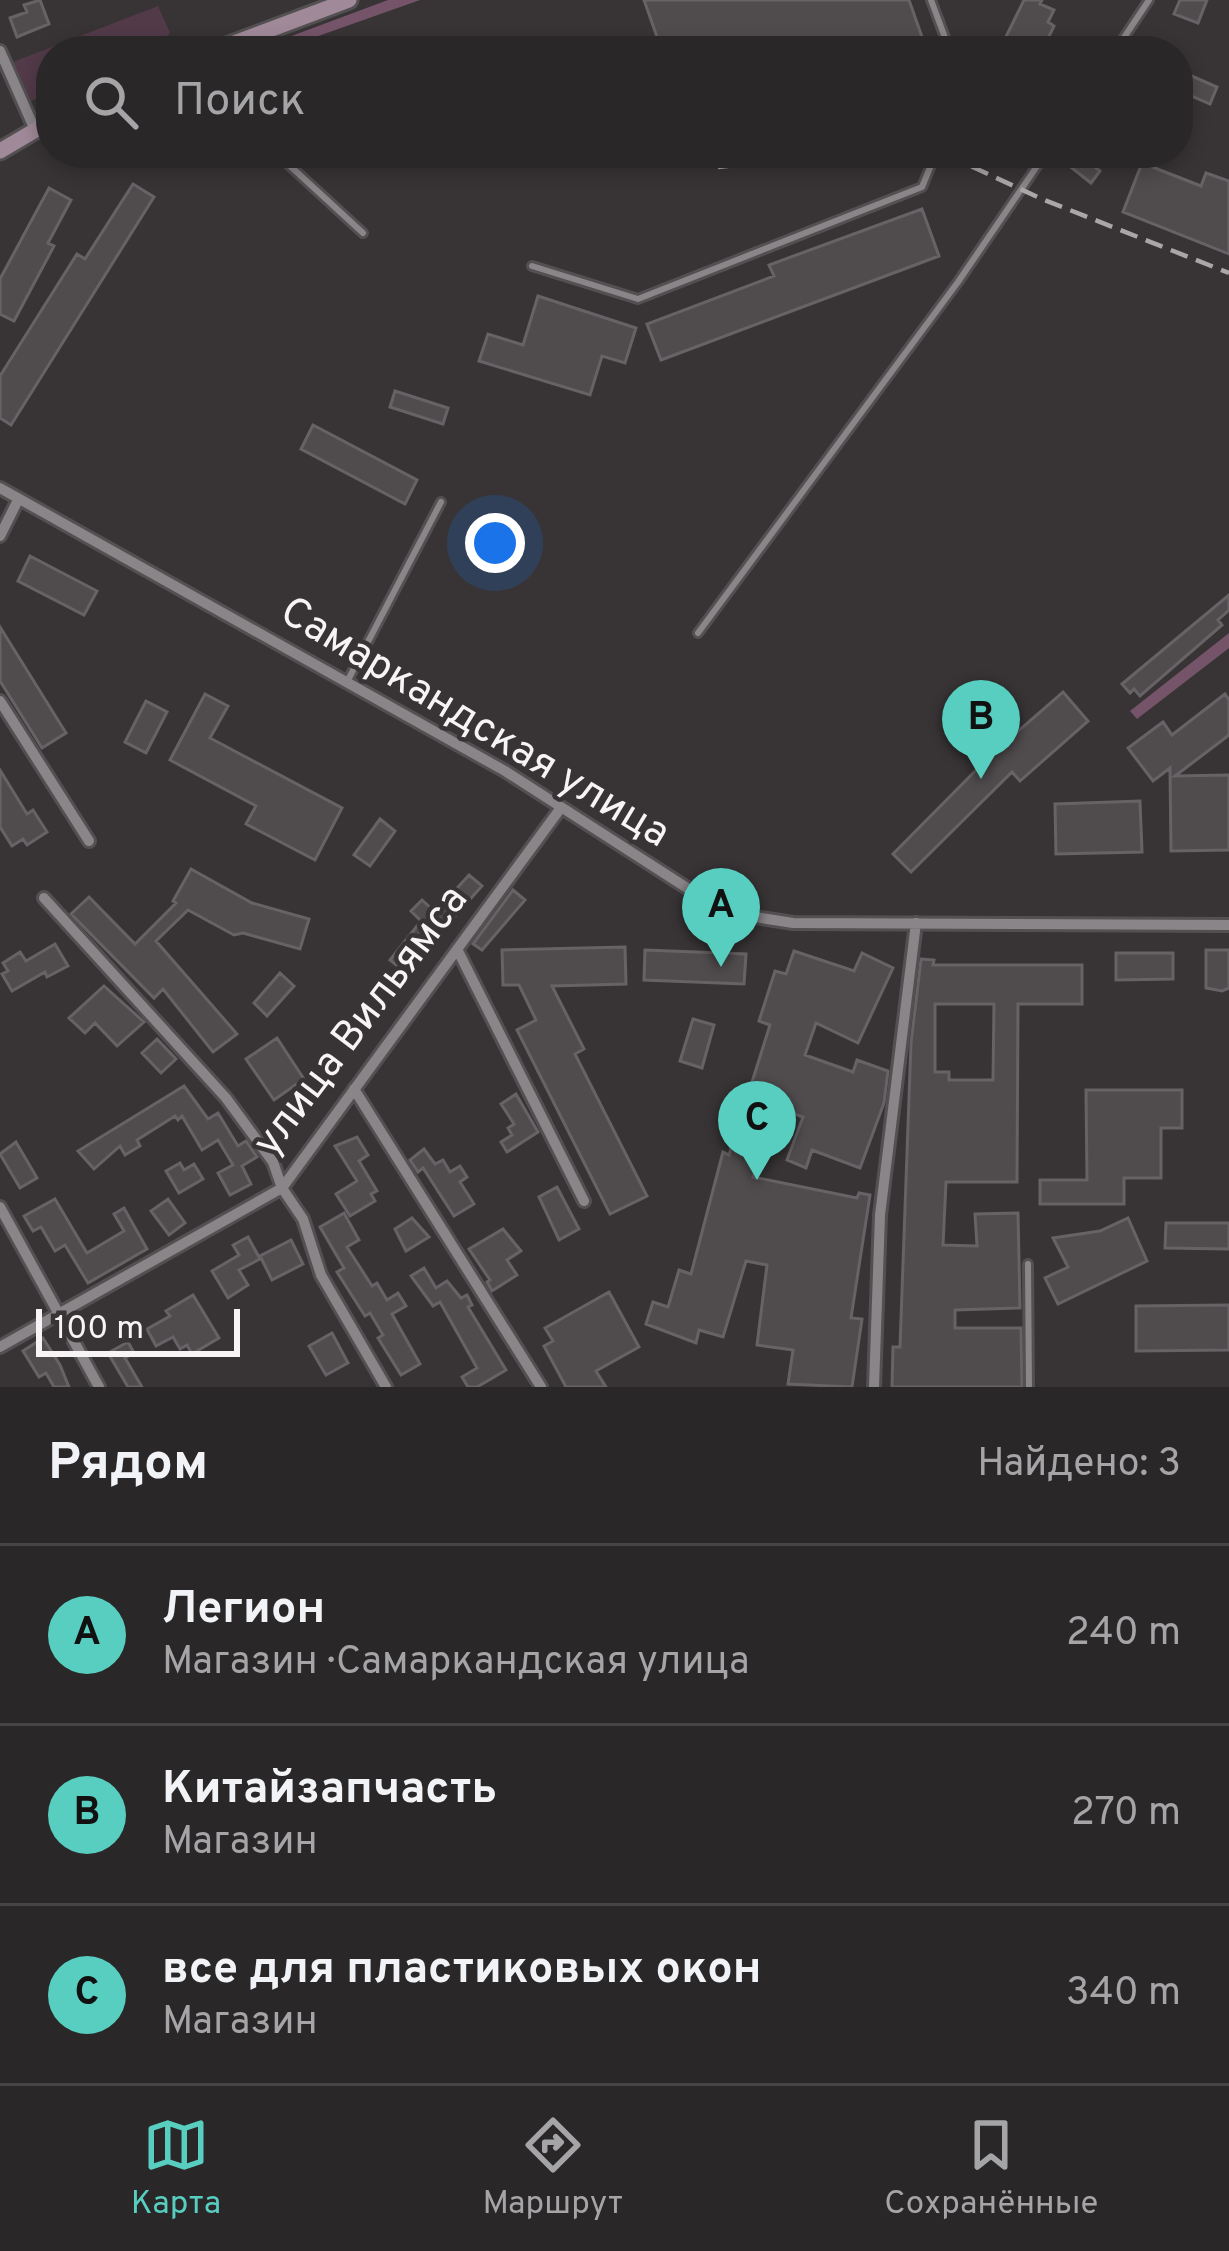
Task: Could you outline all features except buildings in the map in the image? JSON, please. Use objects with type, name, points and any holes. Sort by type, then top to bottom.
[{"type":"main road","points":[[249,36],[321,5],[349,0]]},
{"type":"main road","points":[[0,151],[35,130]]},
{"type":"street","points":[[1,57],[35,130]]},
{"type":"street","name":"Самаркандская улица","points":[[0,488],[505,771],[736,914],[793,923],[1229,926]]},
{"type":"street","points":[[0,536],[18,500]]},
{"type":"street","points":[[0,701],[89,841]]},
{"type":"street","name":"улица Вильямса","points":[[0,1347],[62,1316],[282,1187],[560,809]]},
{"type":"street","points":[[44,898],[226,1098],[273,1162],[282,1187],[303,1219],[321,1275],[386,1387]]},
{"type":"street","points":[[874,1387],[880,1215],[916,922]]},
{"type":"street","points":[[457,949],[584,1201]]},
{"type":"street","points":[[354,1089],[541,1387]]},
{"type":"street","points":[[0,1207],[99,1387]]},
{"type":"lane","points":[[931,0],[944,36]]},
{"type":"lane","points":[[1125,36],[1149,0]]},
{"type":"lane","points":[[292,168],[363,233]]},
{"type":"lane","points":[[532,266],[638,299],[922,188],[930,168]]},
{"type":"lane","points":[[698,633],[958,282],[1036,168]]},
{"type":"lane","points":[[346,683],[440,502]]},
{"type":"lane","points":[[1028,1264],[1028,1387]]},
{"type":"shaded area","points":[[388,0],[420,0],[318,36],[291,36]]},
{"type":"shaded area","points":[[158,6],[170,33],[167,36],[80,36]]},
{"type":"shaded area","points":[[36,53],[36,98],[31,101],[13,62]]},
{"type":"shaded area","points":[[1229,633],[1229,648],[1137,719],[1130,711]]},
{"type":"railway","points":[[975,168],[1229,273]]},
{"type":"place","name":"Китайзапчасть","points":[[981,779]]},
{"type":"place","name":"Легион","points":[[721,967]]},
{"type":"place","name":"все для пластиковых окон","points":[[757,1180]]}]
